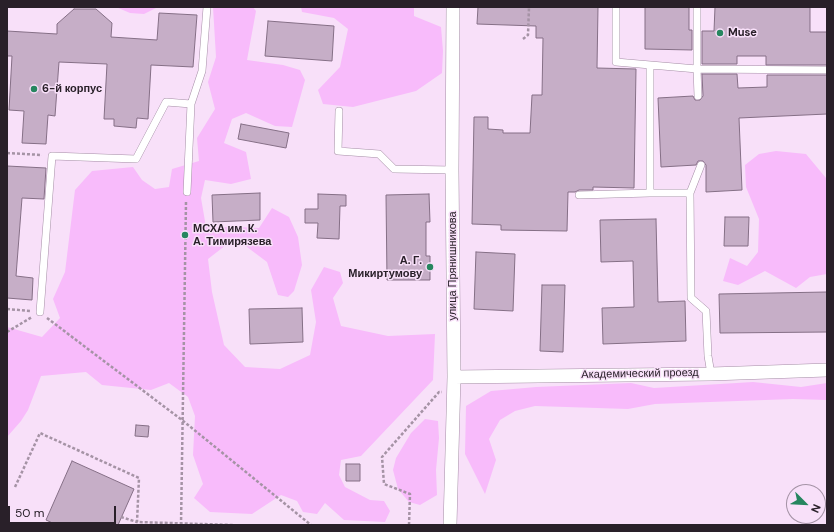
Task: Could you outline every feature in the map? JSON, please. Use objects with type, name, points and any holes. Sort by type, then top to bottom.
[{"type":"street","name":"улица Прянишникова","points":[[450,525],[454,377],[452,170],[453,7]]},
{"type":"street","name":"Академический проезд","points":[[454,377],[711,374],[827,370]]},
{"type":"lane","points":[[187,192],[191,104],[202,71],[207,7]]},
{"type":"lane","points":[[616,7],[616,62],[697,69],[827,70]]},
{"type":"lane","points":[[697,7],[698,96]]},
{"type":"lane","points":[[650,65],[650,193]]},
{"type":"lane","points":[[40,312],[52,156],[136,159],[166,102],[191,104]]},
{"type":"lane","points":[[339,111],[338,151],[379,154],[394,169],[452,170]]},
{"type":"lane","points":[[701,165],[690,194],[691,298],[706,312],[708,356],[711,374]]},
{"type":"lane","points":[[579,195],[650,193],[690,194]]},
{"type":"path","points":[[523,39],[528,35],[529,7]]},
{"type":"path","points":[[7,153],[52,156]]},
{"type":"path","points":[[181,524],[187,192]]},
{"type":"path","points":[[7,309],[40,312],[182,420],[311,525]]},
{"type":"path","points":[[7,332],[40,312]]},
{"type":"path","points":[[409,525],[410,494],[384,484],[382,457],[439,392],[442,392]]},
{"type":"path","points":[[15,487],[40,433],[139,478],[138,522]]},
{"type":"path","points":[[121,517],[138,522],[233,525]]},
{"type":"shaded area","points":[[116,7],[158,7],[144,14],[130,13]]},
{"type":"shaded area","points":[[213,7],[253,7],[256,11],[247,60],[283,65],[300,70],[305,80],[292,127],[275,126],[246,113],[232,119],[224,143],[246,152],[251,179],[231,184],[205,180],[201,198],[206,227],[259,228],[272,208],[289,217],[298,237],[302,265],[294,291],[288,297],[278,295],[267,262],[235,238],[208,259],[212,292],[224,345],[245,367],[280,369],[310,355],[316,322],[311,290],[324,267],[340,272],[343,283],[333,298],[341,326],[388,336],[435,334],[433,380],[361,456],[341,460],[339,475],[345,487],[370,500],[384,501],[390,511],[385,522],[344,520],[325,503],[317,514],[303,512],[297,501],[281,495],[252,514],[210,512],[194,498],[203,484],[193,455],[195,416],[188,397],[169,383],[151,390],[102,385],[86,372],[41,376],[28,410],[21,421],[7,437],[7,327],[42,337],[60,318],[53,299],[65,272],[75,190],[92,171],[133,167],[142,180],[155,189],[169,187],[172,169],[199,161],[197,138],[215,109],[208,82],[216,57]]},
{"type":"shaded area","points":[[301,7],[414,7],[414,16],[441,27],[443,51],[442,73],[416,91],[353,107],[323,104],[318,90],[340,67],[348,29],[334,18],[302,12]]},
{"type":"shaded area","points":[[776,151],[806,154],[826,178],[827,274],[810,277],[796,288],[765,271],[738,285],[723,281],[730,258],[747,266],[758,252],[759,219],[746,187],[745,165],[759,154]]},
{"type":"shaded area","points":[[753,382],[801,387],[827,383],[827,400],[793,399],[655,404],[628,409],[535,406],[515,411],[500,420],[489,439],[496,460],[485,494],[465,454],[466,406],[491,391],[536,387],[631,383],[654,388]]},
{"type":"shaded area","points":[[425,419],[438,421],[439,438],[436,470],[437,495],[420,505],[409,502],[398,489],[393,470],[396,458],[411,433]]},
{"type":"building","points":[[478,7],[598,7],[597,68],[636,69],[634,188],[593,187],[593,190],[568,192],[567,231],[501,230],[501,225],[472,224],[474,117],[488,117],[488,129],[503,130],[503,133],[530,133],[532,95],[542,95],[543,38],[536,38],[536,26],[477,24]]},
{"type":"building","points":[[645,7],[689,7],[689,30],[692,30],[692,50],[645,49]]},
{"type":"building","points":[[715,7],[810,7],[810,32],[827,32],[827,65],[766,65],[766,56],[737,56],[737,64],[702,64],[702,31],[714,31]]},
{"type":"building","name":"6-й корпус","points":[[74,9],[96,9],[112,23],[111,37],[157,40],[159,13],[197,15],[193,67],[151,65],[148,119],[137,118],[136,128],[114,126],[114,119],[104,119],[107,64],[59,62],[55,116],[48,115],[46,144],[22,143],[24,111],[9,110],[12,56],[7,56],[7,31],[57,34],[57,24]]},
{"type":"building","points":[[268,21],[334,26],[332,61],[265,56]]},
{"type":"building","points":[[702,74],[737,74],[738,88],[767,87],[767,75],[827,75],[827,114],[739,118],[742,190],[706,192],[706,165],[703,161],[698,161],[696,165],[661,167],[658,98],[693,96],[695,100],[700,100],[703,96]]},
{"type":"building","points":[[241,124],[289,133],[286,148],[238,139]]},
{"type":"building","points":[[7,166],[46,168],[44,199],[22,198],[16,276],[33,278],[32,300],[7,298]]},
{"type":"building","points":[[260,193],[260,220],[213,222],[212,195]]},
{"type":"building","points":[[318,194],[346,195],[346,206],[340,206],[339,239],[317,238],[318,223],[305,223],[305,209],[318,209]]},
{"type":"building","points":[[429,194],[430,222],[426,222],[426,256],[430,256],[430,280],[387,280],[386,195]]},
{"type":"building","points":[[725,217],[749,217],[748,246],[724,246]]},
{"type":"building","points":[[656,219],[658,302],[685,301],[686,341],[603,344],[602,308],[634,307],[633,261],[601,262],[600,220]]},
{"type":"building","points":[[476,252],[515,254],[513,311],[474,309]]},
{"type":"building","points":[[542,285],[565,285],[563,352],[540,351]]},
{"type":"building","points":[[827,292],[827,332],[720,333],[719,294]]},
{"type":"building","points":[[302,308],[303,342],[250,344],[249,309]]},
{"type":"building","points":[[136,425],[149,426],[148,437],[135,436]]},
{"type":"building","points":[[72,461],[134,489],[118,525],[57,525],[46,520]]},
{"type":"building","points":[[346,464],[360,464],[360,481],[346,481]]},
{"type":"place","name":"Muse","points":[[720,33]]},
{"type":"place","name":"6-й корпус","points":[[34,89]]},
{"type":"place","name":"МСХА им. К. А. Тимирязева","points":[[185,235]]},
{"type":"place","name":"А. Г. Микиртумову","points":[[430,267]]}]
